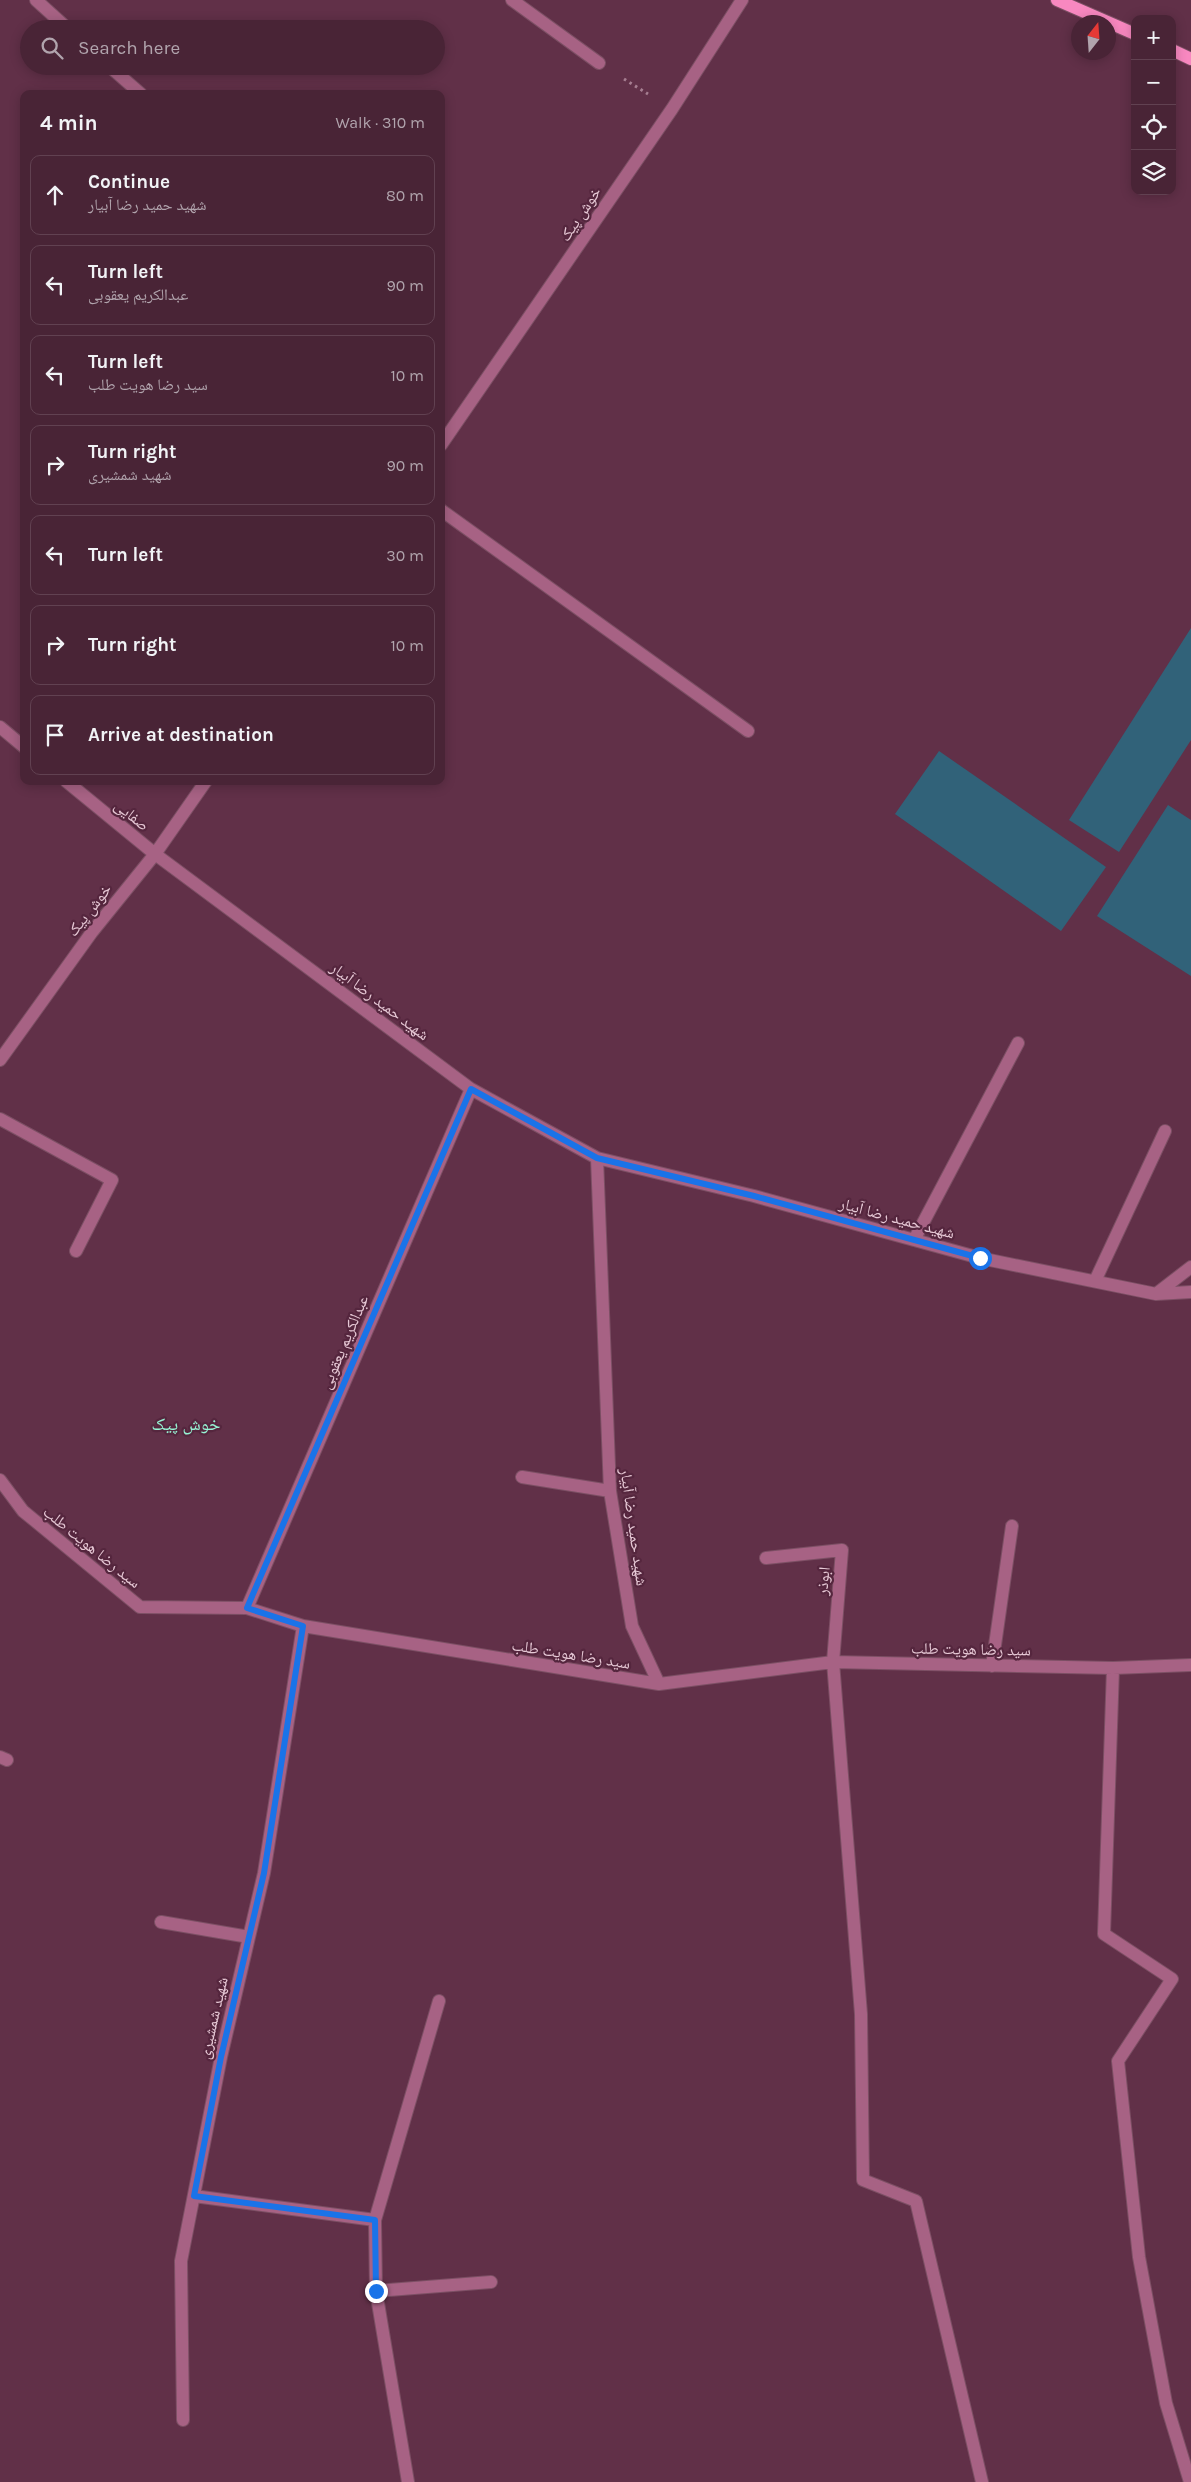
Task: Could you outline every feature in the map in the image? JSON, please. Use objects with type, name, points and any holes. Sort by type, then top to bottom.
[{"type":"main road","points":[[1057,0],[1131,32]]},
{"type":"main road","points":[[1176,52],[1191,59]]},
{"type":"street","points":[[36,0],[58,20]]},
{"type":"street","points":[[512,0],[598,63]]},
{"type":"street","name":"خوش پیک","points":[[445,439],[672,108],[742,0]]},
{"type":"street","points":[[119,75],[136,90]]},
{"type":"street","points":[[445,513],[748,730]]},
{"type":"street","points":[[0,727],[20,744]]},
{"type":"street","name":"صفایی","points":[[71,785],[155,854]]},
{"type":"street","name":"خوش پیک","points":[[0,1060],[92,932],[155,854],[203,785]]},
{"type":"street","name":"شهید حمید رضا آبیار","points":[[155,854],[471,1089],[597,1158],[754,1196],[980,1258],[1156,1294],[1191,1292]]},
{"type":"street","points":[[914,1240],[1018,1043]]},
{"type":"street","name":"عبدالکریم یعقوبی","points":[[247,1608],[471,1089]]},
{"type":"street","points":[[0,1119],[112,1180],[76,1251]]},
{"type":"street","points":[[1095,1281],[1165,1131]]},
{"type":"street","name":"شهید حمید رضا آبیار","points":[[597,1158],[610,1490],[632,1626],[658,1684]]},
{"type":"street","points":[[1156,1294],[1191,1267]]},
{"type":"street","points":[[522,1477],[610,1490]]},
{"type":"street","name":"سید رضا هویت طلب","points":[[0,1480],[23,1511],[140,1607],[247,1608],[303,1626],[658,1684],[833,1662],[1113,1668],[1191,1665]]},
{"type":"street","points":[[992,1666],[1012,1526]]},
{"type":"street","name":"ابوذر","points":[[766,1558],[842,1550],[833,1662]]},
{"type":"street","name":"شهید شمشیری","points":[[183,2420],[181,2261],[221,2057],[264,1873],[303,1626]]},
{"type":"street","points":[[833,1662],[862,2014],[863,2180],[916,2201],[982,2482]]},
{"type":"street","points":[[1113,1668],[1104,1934],[1172,1979],[1118,2061],[1139,2257],[1166,2403],[1190,2482]]},
{"type":"street","points":[[161,1922],[249,1937]]},
{"type":"street","points":[[408,2482],[376,2291],[375,2220],[439,2001]]},
{"type":"street","points":[[194,2196],[375,2220]]},
{"type":"street","points":[[376,2291],[491,2282]]},
{"type":"path","points":[[598,63],[672,108]]},
{"type":"building","points":[[1191,628],[1191,740],[1119,852],[1069,820]]},
{"type":"building","points":[[939,751],[1106,867],[1061,931],[895,814]]},
{"type":"building","points":[[1168,805],[1191,820],[1191,976],[1097,916]]},
{"type":"district","name":"خوش پیک","points":[[186,1424]]},
{"type":"route","points":[[376,2291],[375,2220],[194,2196],[221,2057],[264,1873],[303,1626],[247,1608],[471,1089],[597,1158],[754,1196],[980,1258]]}]
